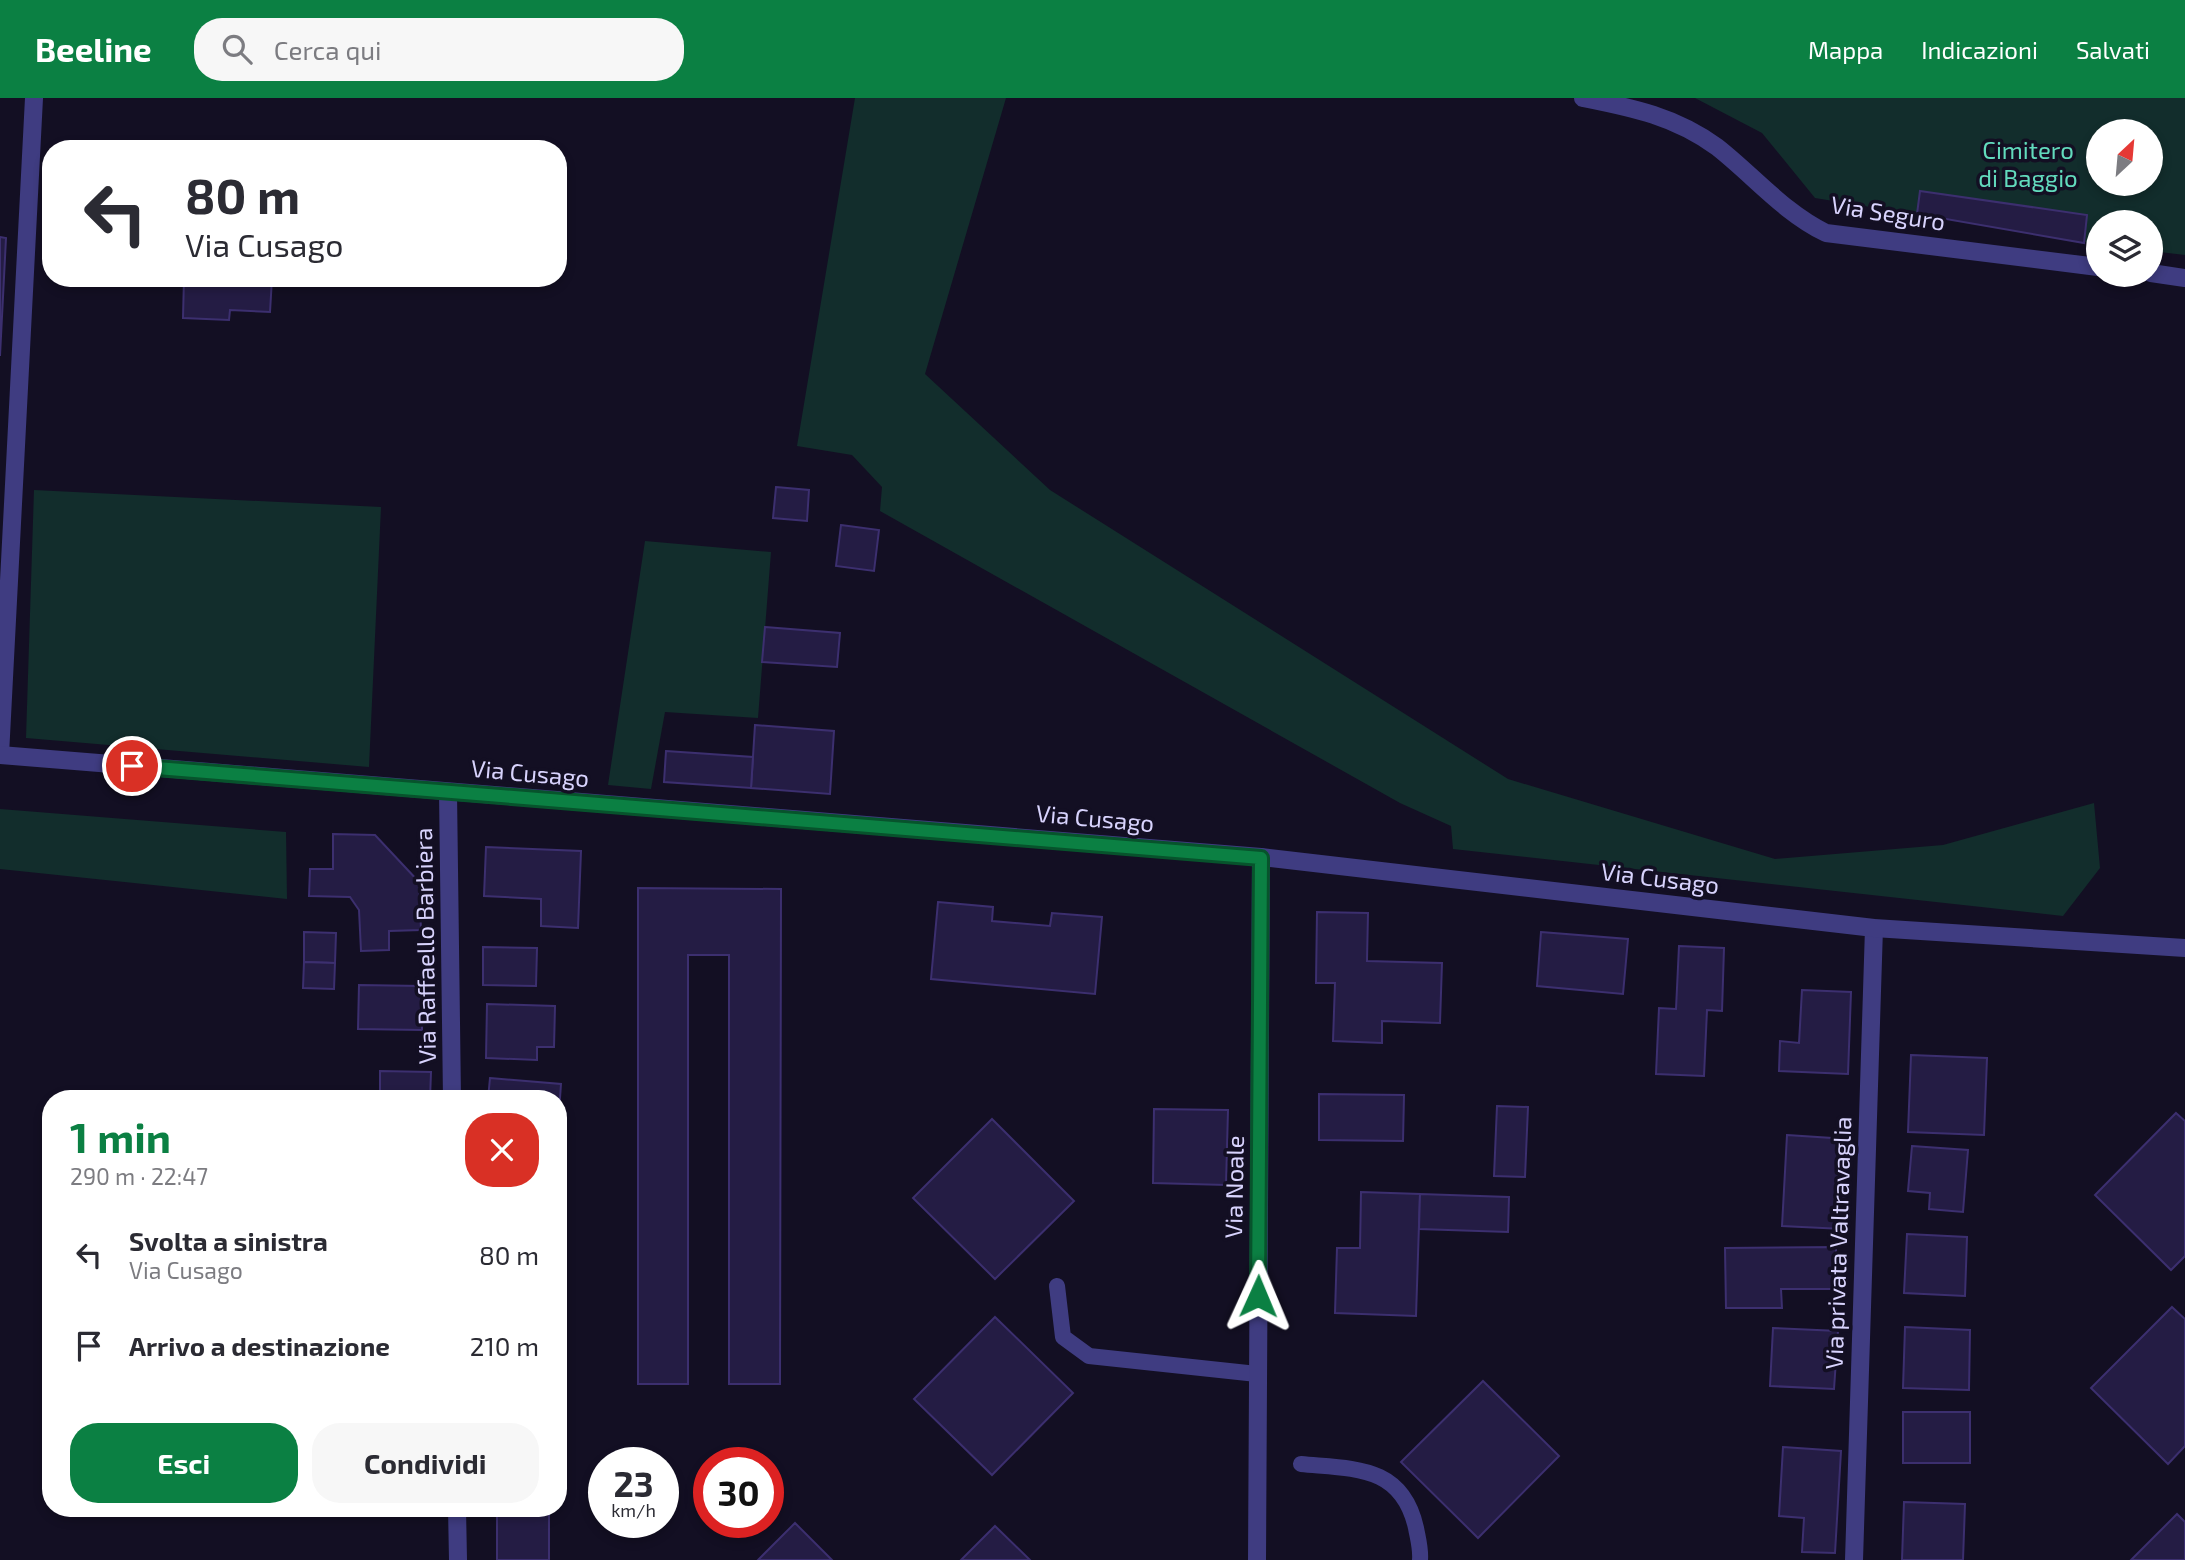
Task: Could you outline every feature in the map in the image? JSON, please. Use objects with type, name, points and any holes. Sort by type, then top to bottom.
[{"type":"street","points":[[0,755],[34,98]]},
{"type":"street","name":"Via Seguro","points":[[1583,98],[1646,110],[1679,124],[1717,148],[1801,220],[1826,233],[2086,266]]},
{"type":"street","points":[[2163,275],[2185,278]]},
{"type":"street","name":"Via Cusago","points":[[0,755],[1261,858],[1874,928],[2185,948]]},
{"type":"street","name":"Via Raffaello Barbiera","points":[[448,792],[452,1090]]},
{"type":"street","name":"Via Noale","points":[[1257,1560],[1261,858]]},
{"type":"street","name":"Via privata Valtravaglia","points":[[1854,1560],[1874,928]]},
{"type":"street","points":[[457,1517],[458,1560]]},
{"type":"lane","points":[[1057,1286],[1063,1338],[1089,1356],[1257,1374]]},
{"type":"lane","points":[[1301,1464],[1360,1470],[1394,1483],[1413,1517],[1421,1552],[1420,1560]]},
{"type":"green space","points":[[855,98],[1006,98],[925,374],[1050,490],[1508,779],[1775,859],[1943,845],[2094,803],[2100,868],[2063,916],[1453,849],[1451,826],[1400,803],[880,511],[882,487],[852,455],[797,446]]},
{"type":"green space","name":"Cimitero di Baggio","points":[[1695,98],[2185,98],[2185,255],[2163,252],[2163,210],[2086,210],[2086,242],[1815,198],[1762,133]]},
{"type":"green space","points":[[34,490],[381,507],[369,767],[26,738]]},
{"type":"green space","points":[[645,541],[771,552],[758,718],[665,712],[651,789],[608,785]]},
{"type":"green space","points":[[0,809],[286,832],[287,899],[0,869]]},
{"type":"building","points":[[1920,191],[2086,215],[2084,243],[1917,214]]},
{"type":"building","points":[[0,237],[6,238],[0,356]]},
{"type":"building","points":[[184,287],[271,287],[270,312],[230,310],[229,320],[183,318]]},
{"type":"building","points":[[776,487],[809,490],[807,521],[773,518]]},
{"type":"building","points":[[841,525],[879,530],[874,571],[836,566]]},
{"type":"building","points":[[765,627],[840,633],[837,667],[762,662]]},
{"type":"building","points":[[755,725],[834,731],[830,794],[751,788]]},
{"type":"building","points":[[666,751],[753,757],[751,788],[664,782]]},
{"type":"building","points":[[333,834],[375,835],[419,882],[421,930],[389,931],[389,950],[361,951],[359,910],[350,897],[309,896],[310,869],[333,869]]},
{"type":"building","points":[[486,847],[581,851],[578,928],[541,926],[541,899],[484,896]]},
{"type":"building","points":[[638,888],[781,889],[780,1384],[729,1384],[729,955],[688,955],[688,1384],[638,1384]]},
{"type":"building","points":[[938,902],[993,907],[992,921],[1050,926],[1052,913],[1102,917],[1095,994],[931,979]]},
{"type":"building","points":[[1317,912],[1368,913],[1367,961],[1442,963],[1440,1023],[1382,1021],[1382,1043],[1333,1041],[1335,983],[1316,983]]},
{"type":"building","points":[[304,932],[336,933],[335,963],[304,962]]},
{"type":"building","points":[[1541,932],[1628,939],[1623,994],[1537,986]]},
{"type":"building","points":[[1679,946],[1724,948],[1722,1011],[1707,1010],[1704,1076],[1656,1074],[1659,1008],[1676,1009]]},
{"type":"building","points":[[483,947],[537,948],[536,986],[483,985]]},
{"type":"building","points":[[304,962],[335,963],[334,989],[303,988]]},
{"type":"building","points":[[359,985],[422,986],[422,1030],[358,1029]]},
{"type":"building","points":[[1802,990],[1851,992],[1848,1074],[1779,1071],[1780,1041],[1799,1043]]},
{"type":"building","points":[[487,1004],[555,1006],[554,1047],[537,1047],[537,1060],[486,1058]]},
{"type":"building","points":[[1911,1055],[1987,1058],[1984,1135],[1908,1132]]},
{"type":"building","points":[[380,1071],[431,1072],[430,1090],[380,1090]]},
{"type":"building","points":[[490,1078],[561,1084],[561,1090],[489,1090]]},
{"type":"building","points":[[1319,1094],[1404,1095],[1403,1141],[1319,1140]]},
{"type":"building","points":[[1497,1106],[1528,1107],[1525,1177],[1494,1176]]},
{"type":"building","points":[[1154,1109],[1228,1110],[1226,1185],[1153,1183]]},
{"type":"building","points":[[2176,1113],[2185,1121],[2185,1256],[2171,1270],[2095,1195]]},
{"type":"building","points":[[992,1119],[1074,1201],[995,1279],[913,1198]]},
{"type":"building","points":[[1787,1135],[1847,1139],[1843,1229],[1782,1226]]},
{"type":"building","points":[[1912,1146],[1968,1150],[1963,1212],[1929,1209],[1930,1193],[1908,1191]]},
{"type":"building","points":[[1361,1192],[1420,1194],[1416,1316],[1335,1313],[1337,1248],[1360,1248]]},
{"type":"building","points":[[1420,1194],[1509,1197],[1508,1232],[1419,1229]]},
{"type":"building","points":[[1907,1234],[1967,1237],[1965,1296],[1904,1293]]},
{"type":"building","points":[[1836,1247],[1836,1289],[1781,1289],[1782,1308],[1726,1308],[1725,1248]]},
{"type":"building","points":[[2172,1307],[2185,1319],[2185,1446],[2168,1464],[2091,1388]]},
{"type":"building","points":[[995,1317],[1073,1393],[992,1475],[914,1399]]},
{"type":"building","points":[[1905,1327],[1970,1330],[1969,1390],[1903,1388]]},
{"type":"building","points":[[1773,1328],[1838,1331],[1834,1389],[1770,1386]]},
{"type":"building","points":[[1483,1381],[1559,1456],[1478,1538],[1401,1462]]},
{"type":"building","points":[[1903,1412],[1970,1412],[1970,1463],[1903,1463]]},
{"type":"building","points":[[1783,1447],[1841,1451],[1835,1553],[1802,1552],[1804,1518],[1779,1516]]},
{"type":"building","points":[[1904,1502],[1965,1504],[1963,1560],[1902,1560]]},
{"type":"building","points":[[2177,1514],[2185,1522],[2185,1560],[2131,1560]]},
{"type":"building","points":[[497,1517],[549,1517],[549,1560],[497,1560]]},
{"type":"building","points":[[795,1523],[832,1560],[758,1560],[780,1538],[784,1538],[784,1534]]},
{"type":"building","points":[[995,1526],[1030,1560],[961,1560]]},
{"type":"route","points":[[132,766],[1261,858],[1258,1296]]}]
